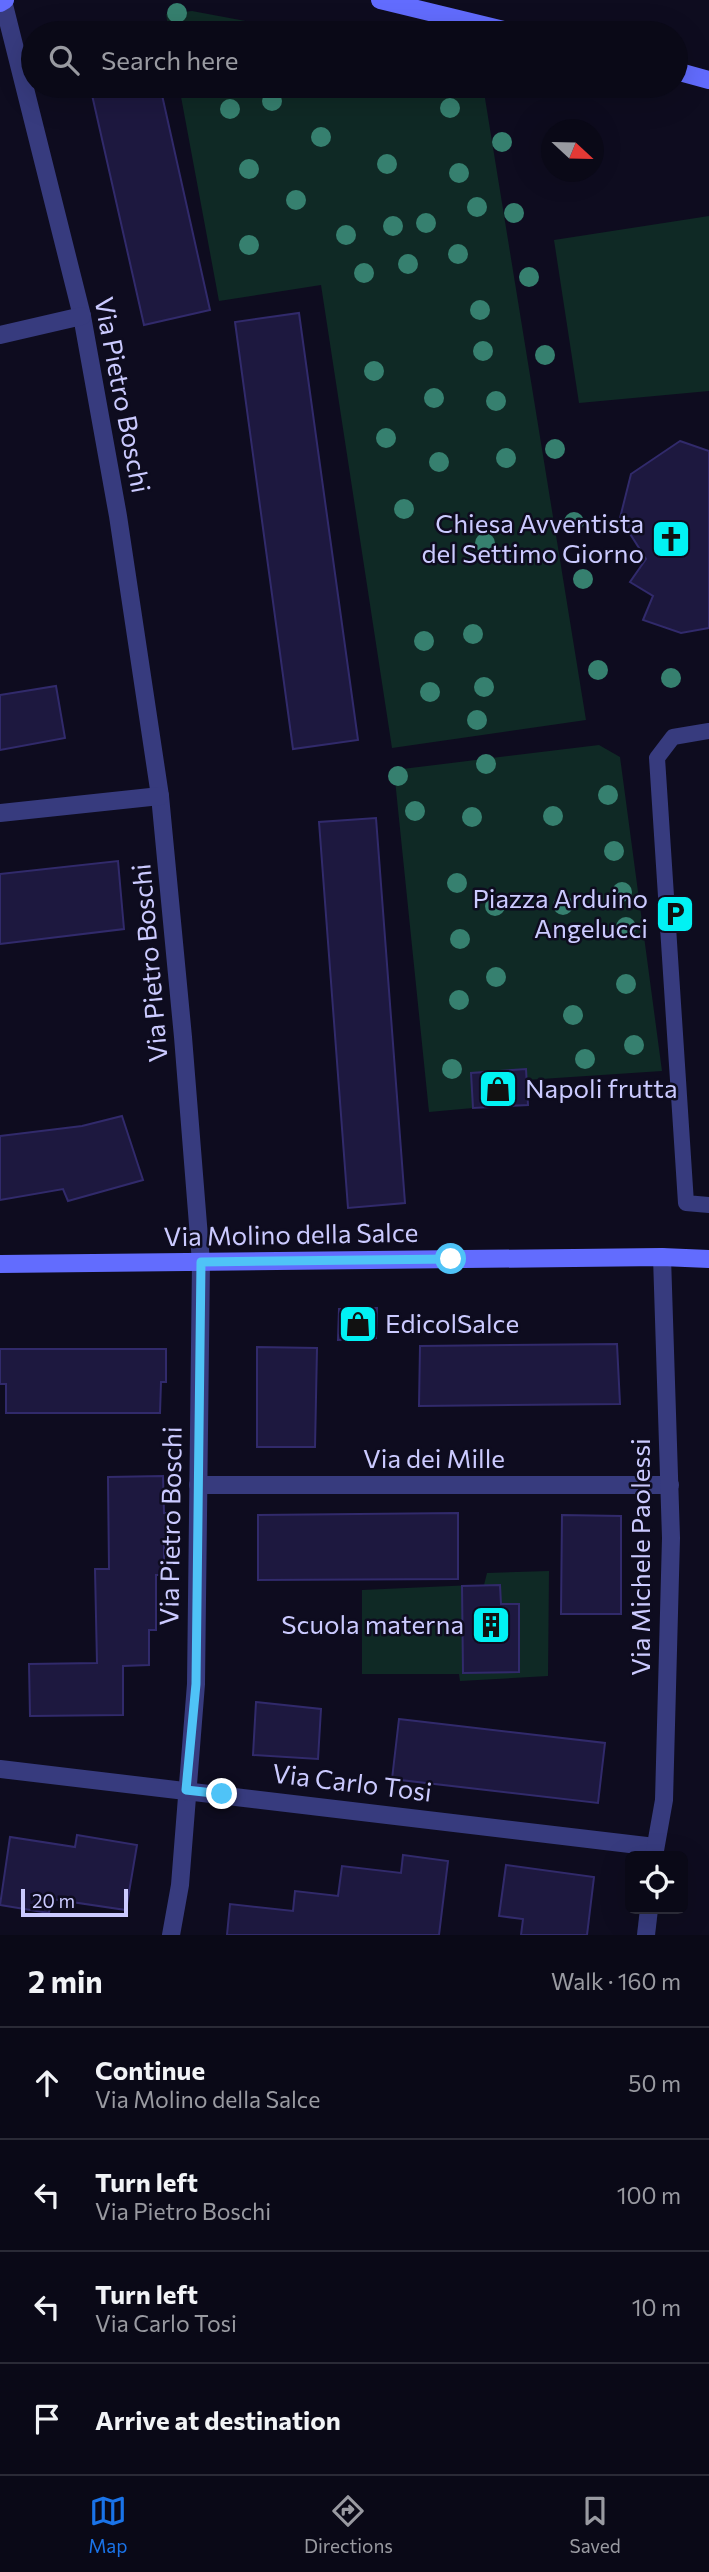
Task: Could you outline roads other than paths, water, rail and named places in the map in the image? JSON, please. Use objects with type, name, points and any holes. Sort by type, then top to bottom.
[{"type":"main road","points":[[380,0],[467,21]]},
{"type":"main road","points":[[688,74],[709,80]]},
{"type":"main road","name":"Via Molino della Salce","points":[[0,1264],[662,1257],[709,1259]]},
{"type":"street","name":"Via Pietro Boschi","points":[[3,1],[21,73]]},
{"type":"street","name":"Via Pietro Boschi","points":[[27,98],[82,316],[125,558],[160,796],[201,1262],[196,1684],[180,1885],[171,1935]]},
{"type":"street","points":[[0,335],[82,316]]},
{"type":"street","points":[[0,813],[160,796]]},
{"type":"street","name":"Via Michele Paolessi","points":[[654,1851],[664,1800],[671,1538],[662,1257]]},
{"type":"street","name":"Via dei Mille","points":[[198,1485],[670,1485]]},
{"type":"street","name":"Via Carlo Tosi","points":[[0,1769],[186,1790],[646,1851]]},
{"type":"street","points":[[646,1935],[648,1914]]},
{"type":"lane","points":[[709,732],[673,737],[657,758],[686,1203],[709,1205]]},
{"type":"place","name":"Chiesa Avventista del Settimo Giorno","points":[[671,539]]},
{"type":"place","name":"Piazza Arduino Angelucci","points":[[675,914]]},
{"type":"place","name":"Napoli frutta","points":[[498,1089]]},
{"type":"place","name":"EdicolSalce","points":[[358,1324]]},
{"type":"place","name":"Scuola materna","points":[[491,1625]]}]
